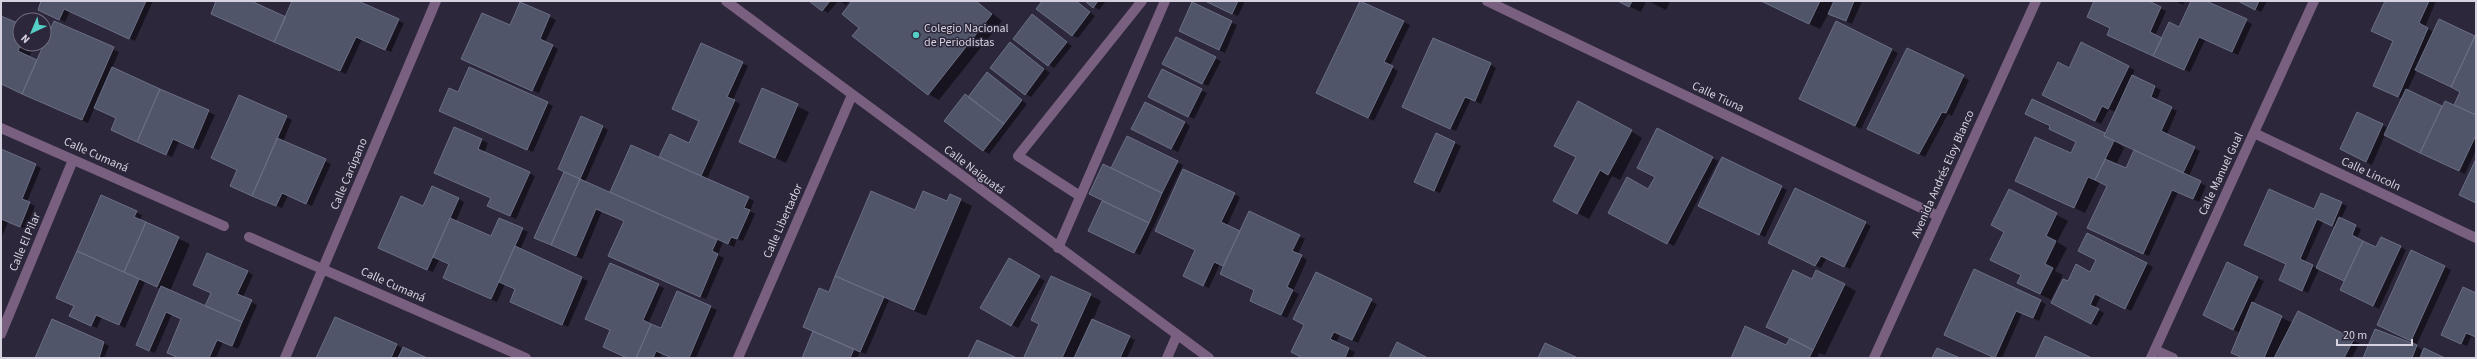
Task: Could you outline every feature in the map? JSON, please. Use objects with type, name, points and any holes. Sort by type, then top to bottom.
[{"type":"street","name":"Calle Carúpano","points":[[286,358],[436,1]]},
{"type":"street","name":"Calle Naiguatá","points":[[726,1],[1058,248],[1209,358]]},
{"type":"street","points":[[1080,196],[1018,156],[1142,1]]},
{"type":"street","points":[[1058,248],[1165,1]]},
{"type":"street","name":"Calle Tiuna","points":[[1487,1],[1938,216]]},
{"type":"street","name":"Avenida Andrés Eloy Blanco","points":[[1874,358],[2036,1]]},
{"type":"street","name":"Calle Manuel Gual","points":[[2153,354],[2314,1]]},
{"type":"street","name":"Calle Libertador","points":[[738,358],[852,95]]},
{"type":"street","name":"Calle Cumaná","points":[[1,128],[224,226]]},
{"type":"street","name":"Calle Lincoln","points":[[2254,133],[2476,238]]},
{"type":"street","name":"Calle El Pilar","points":[[1,334],[73,160]]},
{"type":"street","name":"Calle Cumaná","points":[[249,237],[526,358]]},
{"type":"street","points":[[1167,358],[1177,335]]},
{"type":"street","points":[[2153,354],[2173,358]]},
{"type":"building","points":[[41,1],[146,1],[129,39],[64,9],[59,20],[52,17],[52,12],[42,12],[38,10]]},
{"type":"building","points":[[216,1],[251,1],[286,17],[274,42],[211,14]]},
{"type":"building","points":[[292,1],[358,1],[399,19],[385,50],[356,37],[340,71],[274,42]]},
{"type":"building","points":[[809,1],[830,1],[822,11]]},
{"type":"building","points":[[852,1],[976,1],[992,14],[928,95],[852,36],[859,28],[842,14]]},
{"type":"building","points":[[1042,1],[1076,1],[1090,12],[1072,36],[1036,9]]},
{"type":"building","points":[[1085,1],[1098,1],[1093,8]]},
{"type":"building","points":[[1205,1],[1238,1],[1232,14]]},
{"type":"building","points":[[1360,1],[1404,21],[1384,62],[1393,66],[1368,118],[1316,93]]},
{"type":"building","points":[[1618,1],[1632,1],[1629,7]]},
{"type":"building","points":[[1761,1],[1820,1],[1809,24]]},
{"type":"building","points":[[1834,1],[1854,1],[1846,21],[1828,14]]},
{"type":"building","points":[[2094,1],[2149,1],[2161,7],[2150,32],[2162,38],[2153,56],[2107,35],[2110,28],[2087,17]]},
{"type":"building","points":[[2191,1],[2206,1],[2247,19],[2232,52],[2199,37],[2184,70],[2153,56],[2169,22],[2179,27]]},
{"type":"building","points":[[2238,1],[2259,1],[2255,10]]},
{"type":"building","points":[[2385,1],[2429,1],[2419,23],[2428,28],[2398,97],[2373,86],[2393,41],[2371,31]]},
{"type":"building","points":[[520,2],[550,15],[540,39],[553,45],[532,91],[461,59],[482,13],[510,25]]},
{"type":"building","points":[[1192,2],[1232,21],[1219,50],[1179,31]]},
{"type":"building","points":[[1032,14],[1067,42],[1048,66],[1013,39]]},
{"type":"building","points":[[1,16],[12,21],[12,52],[20,52],[37,60],[22,94],[1,84]]},
{"type":"building","points":[[2439,19],[2475,36],[2451,87],[2415,70]]},
{"type":"building","points":[[54,21],[114,47],[82,120],[22,94],[40,52],[52,52],[52,26]]},
{"type":"building","points":[[1836,21],[1892,49],[1855,126],[1799,99]]},
{"type":"building","points":[[2475,36],[2476,115],[2454,105],[2460,92],[2451,87]]},
{"type":"building","points":[[1176,37],[1216,57],[1202,84],[1162,64]]},
{"type":"building","points":[[1433,38],[1491,63],[1475,101],[1465,97],[1450,129],[1402,107]]},
{"type":"building","points":[[1010,42],[1044,69],[1025,95],[990,68]]},
{"type":"building","points":[[2081,42],[2129,66],[2108,109],[2102,106],[2095,121],[2042,95],[2058,62],[2069,68]]},
{"type":"building","points":[[701,43],[743,62],[727,97],[735,100],[701,176],[659,157],[670,134],[689,143],[699,121],[672,109]]},
{"type":"building","points":[[1907,48],[1964,75],[1946,113],[1942,112],[1919,154],[1867,129]]},
{"type":"building","points":[[112,67],[160,89],[137,142],[111,130],[116,118],[94,108]]},
{"type":"building","points":[[469,67],[548,102],[527,150],[439,111],[449,88],[458,92]]},
{"type":"building","points":[[1162,69],[1202,89],[1188,117],[1148,97]]},
{"type":"building","points":[[987,72],[1022,100],[1004,124],[968,97]]},
{"type":"building","points":[[2132,75],[2155,86],[2151,97],[2172,107],[2161,131],[2195,147],[2183,173],[2104,136]]},
{"type":"building","points":[[762,88],[798,104],[775,158],[739,142]]},
{"type":"building","points":[[160,89],[209,110],[193,148],[173,139],[166,155],[137,142]]},
{"type":"building","points":[[2406,89],[2442,106],[2420,153],[2384,135]]},
{"type":"building","points":[[965,94],[1004,124],[983,151],[944,121]]},
{"type":"building","points":[[239,95],[287,116],[252,196],[230,186],[237,170],[211,158]]},
{"type":"building","points":[[2032,99],[2105,133],[2104,136],[2114,141],[2095,180],[2088,177],[2074,208],[2015,181],[2035,137],[2071,153],[2076,142],[2049,129],[2050,126],[2025,114]]},
{"type":"building","points":[[1578,101],[1632,130],[1608,175],[1600,170],[1577,214],[1553,201],[1576,157],[1554,146]]},
{"type":"building","points":[[2445,101],[2476,115],[2476,135],[2459,171],[2420,153]]},
{"type":"building","points":[[1145,102],[1185,122],[1171,149],[1131,129]]},
{"type":"building","points":[[2357,112],[2383,124],[2366,162],[2340,149]]},
{"type":"building","points":[[581,116],[603,126],[580,179],[558,169]]},
{"type":"building","points":[[454,127],[482,139],[478,149],[530,172],[510,216],[487,206],[491,198],[434,173]]},
{"type":"building","points":[[1657,128],[1713,157],[1667,244],[1608,213],[1627,177],[1648,189],[1655,177],[1637,168]]},
{"type":"building","points":[[1436,133],[1455,142],[1434,191],[1414,182]]},
{"type":"building","points":[[1127,136],[1178,161],[1162,193],[1111,168]]},
{"type":"building","points":[[277,138],[326,159],[306,204],[282,193],[276,206],[252,196]]},
{"type":"building","points":[[631,145],[749,197],[744,208],[750,210],[737,239],[731,237],[728,244],[610,192]]},
{"type":"building","points":[[1,149],[36,164],[22,199],[30,202],[20,227],[1,219]]},
{"type":"building","points":[[2134,150],[2201,181],[2193,199],[2172,190],[2143,254],[2087,228],[2107,186],[2095,180],[2105,159],[2126,168]]},
{"type":"building","points":[[1722,157],[1782,186],[1759,235],[1698,206]]},
{"type":"building","points":[[2476,159],[2476,203],[2459,195]]},
{"type":"building","points":[[1103,164],[1162,193],[1149,223],[1089,194]]},
{"type":"building","points":[[1183,169],[1235,193],[1221,222],[1240,231],[1223,266],[1214,262],[1203,286],[1183,276],[1195,250],[1155,231]]},
{"type":"building","points":[[564,172],[580,179],[551,245],[534,238]]},
{"type":"building","points":[[580,179],[717,240],[712,251],[718,254],[700,297],[608,256],[624,221],[596,209],[576,256],[551,245]]},
{"type":"building","points":[[432,186],[459,198],[427,270],[378,248],[401,196],[423,206]]},
{"type":"building","points":[[1795,188],[1866,222],[1844,267],[1821,256],[1815,266],[1768,243]]},
{"type":"building","points":[[2009,189],[2057,213],[2046,236],[2056,241],[2045,264],[2053,268],[2040,294],[2017,283],[2021,275],[1990,260],[2004,232],[1991,225]]},
{"type":"building","points":[[2269,189],[2314,209],[2321,193],[2342,202],[2332,226],[2317,219],[2300,259],[2313,265],[2302,291],[2279,280],[2286,264],[2244,245]]},
{"type":"building","points":[[871,191],[915,210],[923,191],[947,201],[950,194],[961,199],[914,310],[835,276]]},
{"type":"building","points":[[101,195],[137,211],[134,217],[146,222],[124,272],[77,251]]},
{"type":"building","points":[[1102,201],[1149,223],[1134,253],[1088,231]]},
{"type":"building","points":[[1249,211],[1300,235],[1292,251],[1302,255],[1287,287],[1293,290],[1281,315],[1250,301],[1254,290],[1220,274]]},
{"type":"building","points":[[2339,217],[2356,225],[2352,235],[2363,241],[2344,281],[2316,268]]},
{"type":"building","points":[[450,218],[491,236],[499,218],[523,228],[491,299],[443,278],[449,264],[433,257]]},
{"type":"building","points":[[146,222],[179,237],[157,287],[124,272]]},
{"type":"building","points":[[2087,233],[2147,263],[2125,309],[2095,294],[2090,305],[2099,309],[2091,324],[2051,303],[2063,279],[2068,281],[2076,264],[2090,272],[2096,260],[2078,251]]},
{"type":"building","points":[[2381,237],[2401,246],[2373,306],[2340,290],[2363,241],[2376,247]]},
{"type":"building","points":[[515,246],[582,277],[562,325],[510,302],[515,289],[499,282]]},
{"type":"building","points":[[2411,250],[2445,266],[2411,341],[2377,325]]},
{"type":"building","points":[[77,251],[139,279],[119,325],[96,315],[91,326],[69,316],[74,306],[56,298]]},
{"type":"building","points":[[207,253],[248,271],[237,294],[252,300],[242,322],[205,306],[211,293],[193,285]]},
{"type":"building","points":[[1009,258],[1040,276],[1011,326],[980,308]]},
{"type":"building","points":[[2227,262],[2258,277],[2233,330],[2203,315]]},
{"type":"building","points":[[610,263],[659,284],[643,320],[651,324],[636,358],[627,358],[603,347],[610,330],[585,319]]},
{"type":"building","points":[[1974,269],[2041,300],[2033,318],[2016,311],[1995,358],[1944,335]]},
{"type":"building","points":[[1793,270],[1812,279],[1816,270],[1845,284],[1813,350],[1766,327]]},
{"type":"building","points":[[1316,272],[1372,299],[1352,340],[1334,332],[1330,339],[1349,348],[1345,358],[1303,358],[1291,352],[1304,325],[1293,319]]},
{"type":"building","points":[[835,276],[884,297],[860,352],[803,327],[819,288],[829,292]]},
{"type":"building","points":[[1051,276],[1091,294],[1062,358],[1025,358],[1024,357],[1039,324],[1031,320]]},
{"type":"building","points":[[161,286],[242,322],[232,346],[217,340],[209,358],[179,358],[167,353],[181,319],[166,312],[149,351],[136,345]]},
{"type":"building","points":[[2463,287],[2476,293],[2476,337],[2466,333],[2461,344],[2441,335]]},
{"type":"building","points":[[677,291],[711,306],[689,358],[672,358],[656,351],[653,358],[636,358],[651,324],[661,328]]},
{"type":"building","points":[[2252,302],[2282,316],[2264,358],[2243,358],[2231,353]]},
{"type":"building","points":[[2298,311],[2354,339],[2344,358],[2274,358]]},
{"type":"building","points":[[335,317],[397,344],[391,358],[316,358]]},
{"type":"building","points":[[52,319],[104,342],[99,358],[35,358]]},
{"type":"building","points":[[1092,319],[1130,336],[1120,358],[1074,358]]},
{"type":"building","points":[[1745,326],[1786,345],[1790,338],[1813,350],[1809,358],[1731,358]]},
{"type":"building","points":[[2375,329],[2417,345],[2412,358],[2363,358]]},
{"type":"building","points":[[813,331],[854,349],[850,358],[802,358]]},
{"type":"building","points":[[2045,336],[2092,358],[2035,358]]},
{"type":"building","points":[[977,340],[1017,358],[968,358]]},
{"type":"building","points":[[1397,342],[1428,358],[1389,358]]},
{"type":"building","points":[[1545,343],[1578,358],[1538,358]]},
{"type":"building","points":[[403,347],[427,358],[398,358]]},
{"type":"building","points":[[1937,348],[1960,358],[1932,358]]},
{"type":"building","points":[[2424,348],[2445,358],[2420,358]]},
{"type":"place","name":"Colegio Nacional de Periodistas","points":[[916,35]]}]
